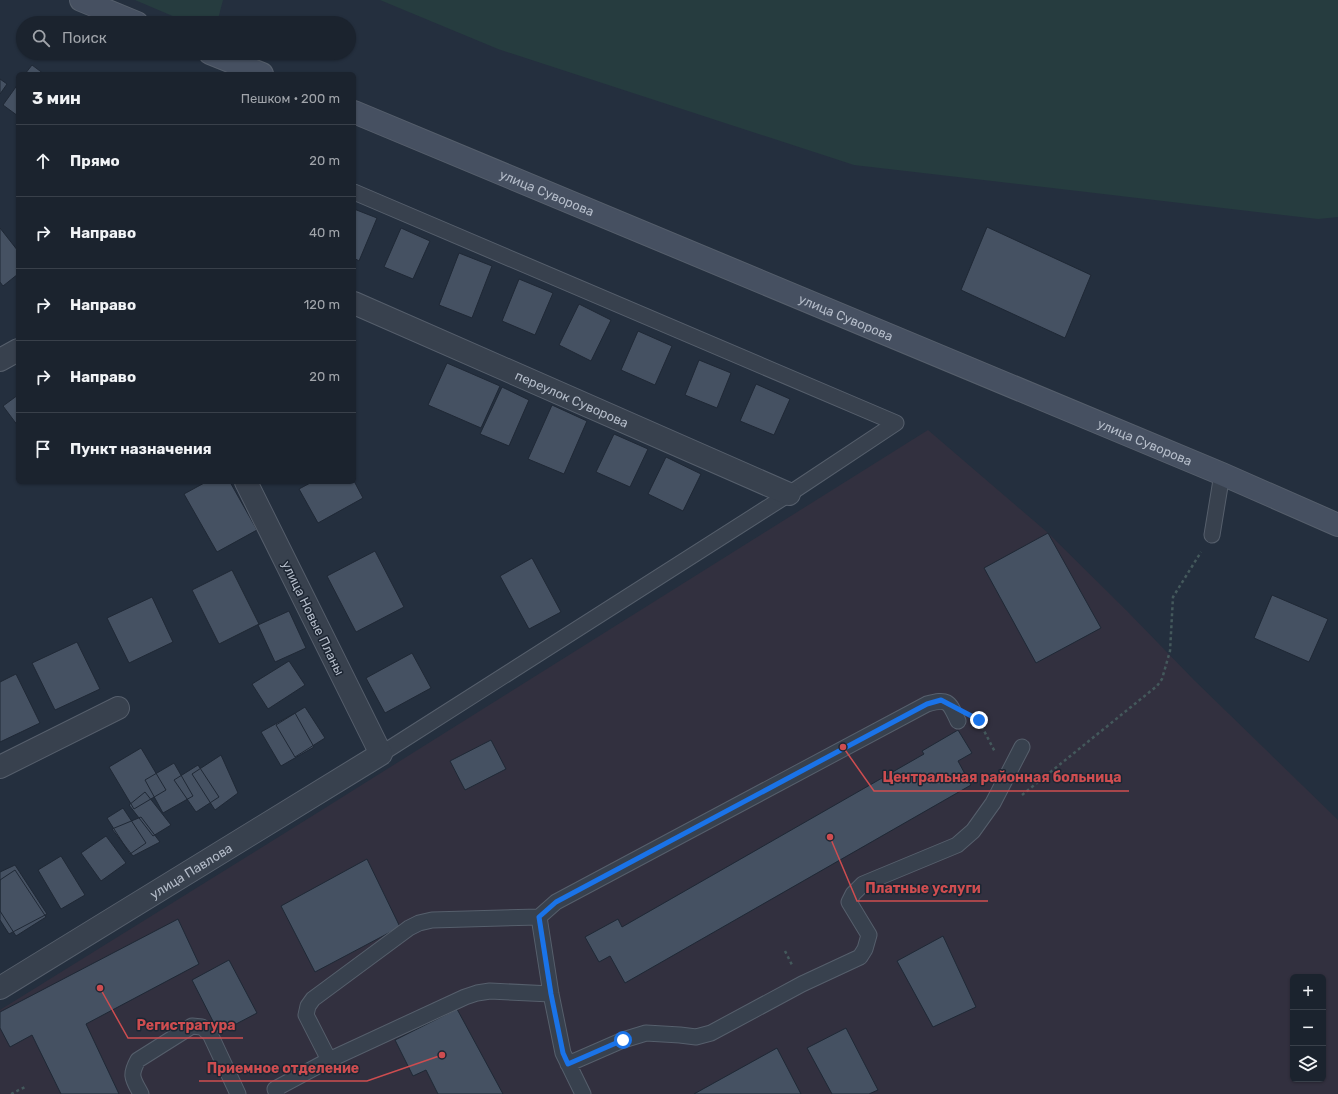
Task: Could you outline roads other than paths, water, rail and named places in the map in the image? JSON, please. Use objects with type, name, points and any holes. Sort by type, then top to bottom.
[{"type":"main road","points":[[81,0],[120,16]]},
{"type":"main road","points":[[227,60],[257,72]]},
{"type":"main road","name":"улица Суворова","points":[[356,113],[1222,474],[1338,525]]},
{"type":"street","name":"переулок Суворова","points":[[356,304],[789,494]]},
{"type":"street","points":[[0,360],[16,351]]},
{"type":"street","name":"улица Новые Планы","points":[[247,484],[381,754]]},
{"type":"street","points":[[0,767],[118,708]]},
{"type":"street","name":"улица Павлова","points":[[0,988],[381,754]]},
{"type":"lane","points":[[356,193],[896,423],[789,494],[381,754]]},
{"type":"lane","points":[[1212,535],[1222,474]]},
{"type":"lane","points":[[329,1060],[306,1015],[308,1006],[313,999],[419,923],[432,920],[539,917],[556,902],[927,704],[941,700],[950,704],[958,721]]},
{"type":"lane","points":[[568,1064],[623,1040],[646,1034],[696,1037],[712,1033],[802,984],[860,957],[866,949],[868,935],[849,902],[853,894],[863,884],[957,845],[973,831],[993,803],[1022,747]]},
{"type":"lane","points":[[539,917],[551,994],[563,1053],[583,1094]]},
{"type":"lane","points":[[272,1092],[329,1060],[465,997],[490,991],[551,994]]},
{"type":"lane","points":[[140,1094],[132,1078],[133,1069],[138,1060],[192,1026],[202,1027],[210,1034],[238,1094]]},
{"type":"place","name":"Центральная районная больница","points":[[843,747]]},
{"type":"place","name":"Платные услуги","points":[[830,837]]},
{"type":"place","name":"Регистратура","points":[[100,988]]},
{"type":"place","name":"Приемное отделение","points":[[442,1055]]}]
